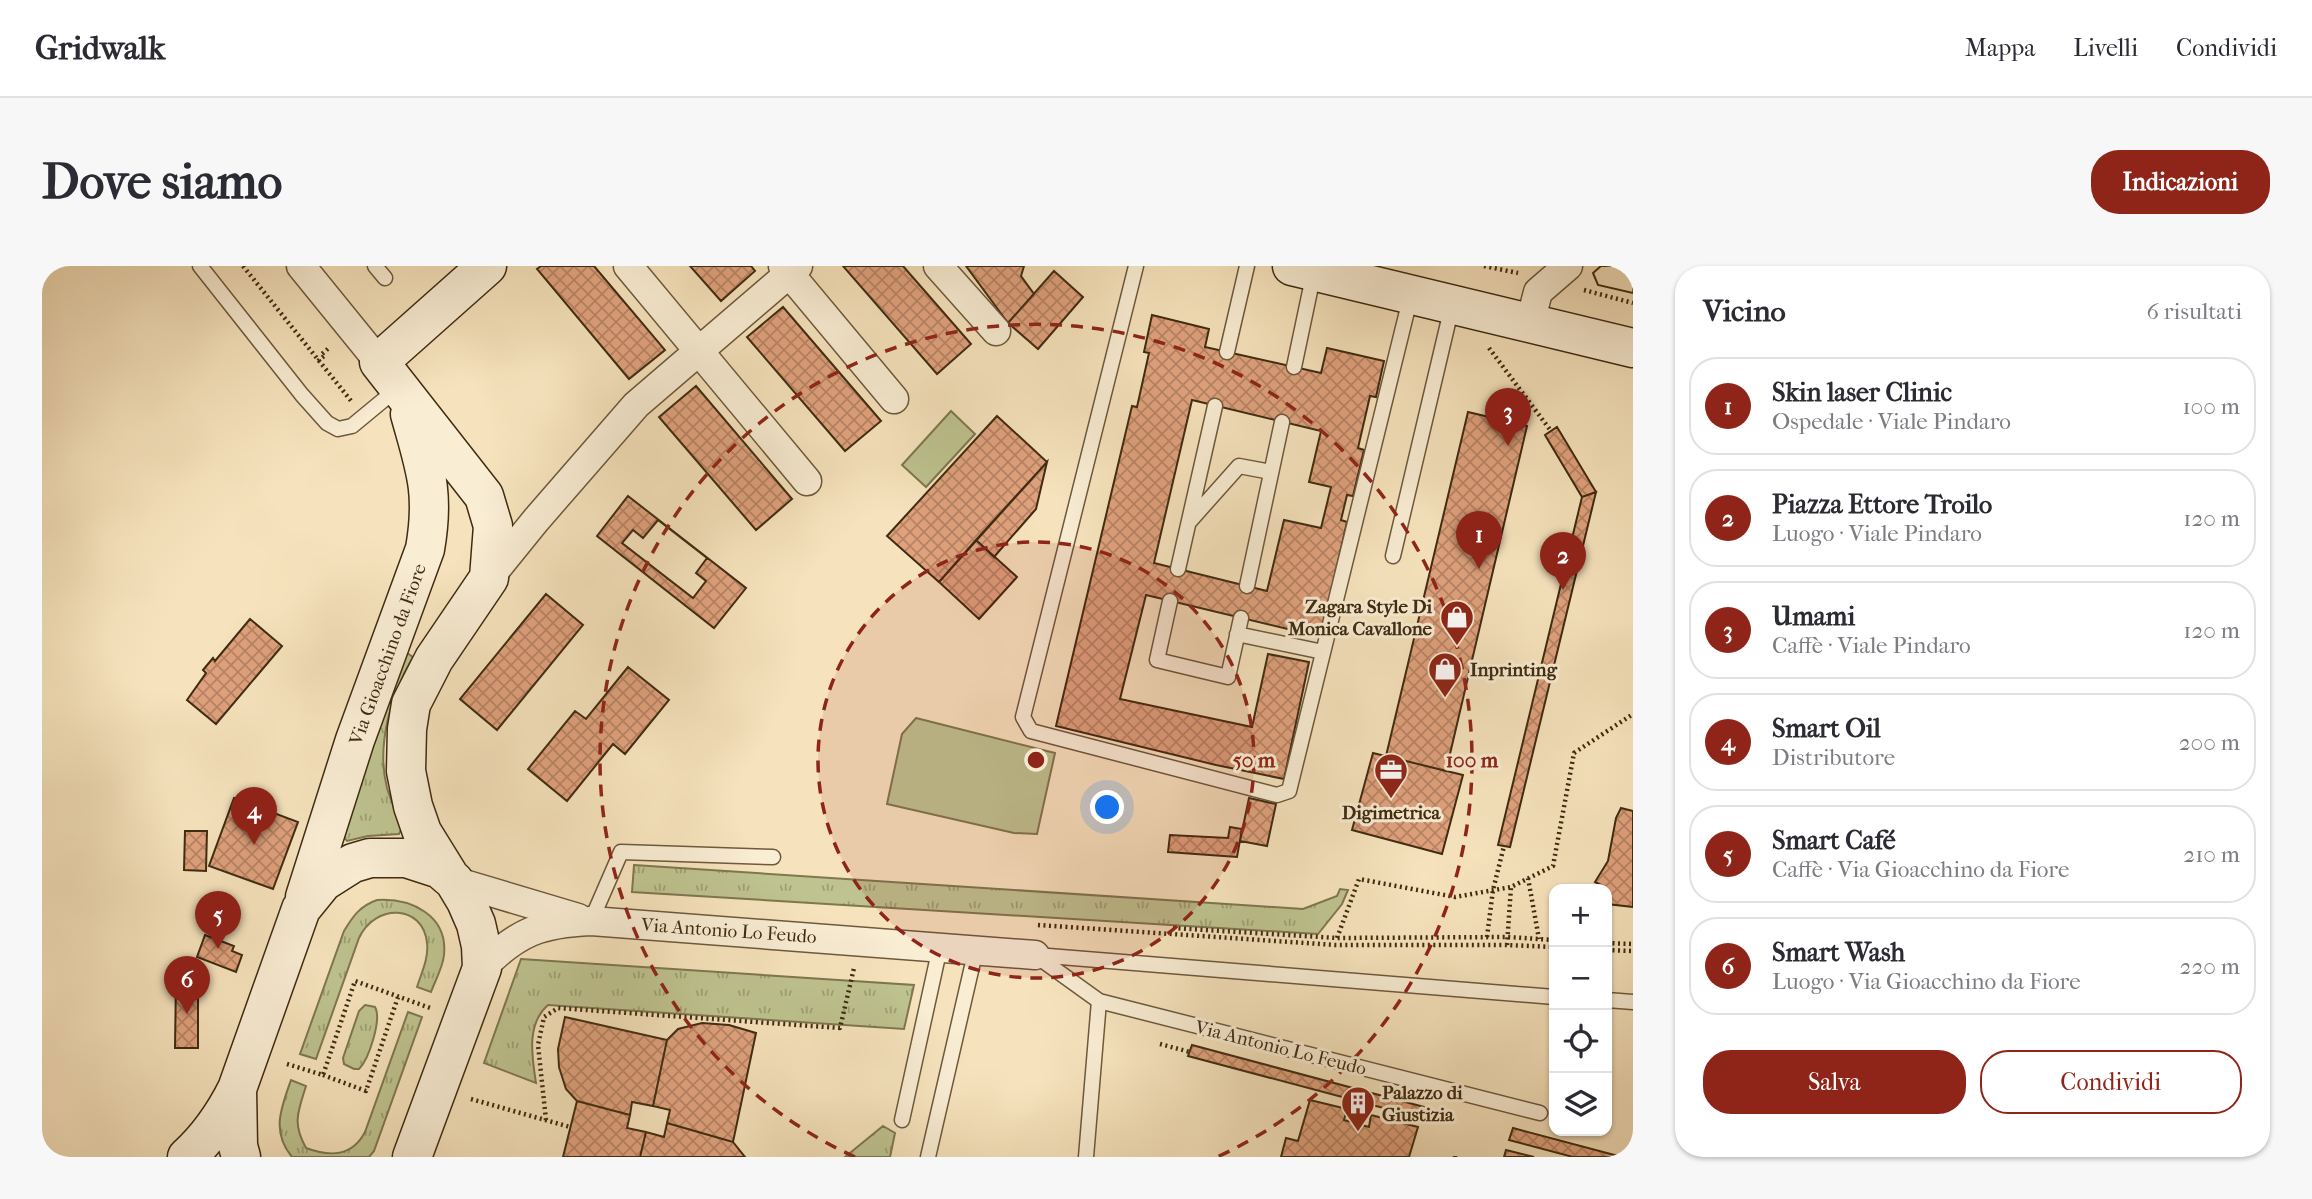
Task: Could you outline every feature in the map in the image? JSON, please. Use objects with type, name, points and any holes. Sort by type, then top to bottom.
[{"type":"street","points":[[301,266],[394,381],[487,266]]},
{"type":"street","points":[[628,266],[807,481]]},
{"type":"street","points":[[938,266],[996,331]]},
{"type":"street","points":[[1534,307],[1568,266]]},
{"type":"street","name":"Via Gioacchino da Fiore","points":[[482,968],[476,924],[466,901],[422,832],[413,806],[406,771],[407,729],[411,704],[434,659],[489,578],[636,405],[790,268],[894,399]]},
{"type":"street","points":[[1303,268],[1452,305],[1534,307],[1633,348]]},
{"type":"street","name":"Via Gioacchino da Fiore","points":[[394,381],[484,496],[493,526],[489,578]]},
{"type":"street","name":"Via Gioacchino da Fiore","points":[[237,1089],[322,850],[355,740],[425,549],[430,522],[429,481],[394,381]]},
{"type":"street","points":[[301,909],[323,882],[353,863],[370,859],[406,859],[423,863],[451,877]]},
{"type":"street","name":"Via Antonio Lo Feudo","points":[[451,877],[591,921]]},
{"type":"street","name":"Via Antonio Lo Feudo","points":[[482,968],[522,935],[563,922],[591,921],[1035,955]]},
{"type":"street","points":[[412,1157],[482,968]]},
{"type":"street","points":[[187,1157],[212,1132],[237,1089]]},
{"type":"street","points":[[237,1089],[238,1146],[241,1157]]},
{"type":"lane","points":[[200,266],[327,423],[338,429],[352,426],[394,381]]},
{"type":"lane","points":[[1136,266],[1023,717],[1031,731],[1277,795],[1289,791],[1411,295]]},
{"type":"lane","points":[[1227,352],[1247,266]]},
{"type":"lane","points":[[1294,367],[1303,268]]},
{"type":"lane","points":[[1393,556],[1452,305]]},
{"type":"lane","points":[[1178,569],[1215,405]]},
{"type":"lane","points":[[1247,586],[1282,422]]},
{"type":"lane","points":[[1189,522],[1239,466],[1271,472]]},
{"type":"lane","points":[[1170,601],[1157,660],[1228,677],[1241,618]]},
{"type":"lane","points":[[1237,634],[1323,652]]},
{"type":"lane","points":[[591,921],[621,852],[773,857]]},
{"type":"lane","points":[[902,1120],[940,947]]},
{"type":"lane","points":[[928,1157],[976,950]]},
{"type":"lane","name":"Via Antonio Lo Feudo","points":[[1035,955],[1549,997]]},
{"type":"lane","name":"Via Antonio Lo Feudo","points":[[1035,955],[1099,1001],[1540,1113]]},
{"type":"lane","points":[[1612,1000],[1633,1002]]},
{"type":"lane","points":[[1086,1157],[1099,1001]]},
{"type":"path","points":[[243,266],[344,391]]},
{"type":"path","points":[[1486,344],[1551,431]]},
{"type":"path","points":[[1337,938],[1359,879],[1455,897],[1511,887],[1553,866],[1574,753],[1633,714]]},
{"type":"path","points":[[1487,937],[1493,890],[1504,846]]},
{"type":"path","points":[[1528,878],[1539,939]]},
{"type":"path","points":[[1507,945],[1511,887]]},
{"type":"path","points":[[1033,925],[1335,945],[1549,947]]},
{"type":"path","points":[[1173,928],[1337,938],[1508,937],[1549,940]]},
{"type":"path","points":[[546,1120],[538,1045],[544,1017],[558,1008],[840,1028],[860,940]]},
{"type":"path","points":[[1612,943],[1633,944]]},
{"type":"path","points":[[1612,950],[1633,951]]},
{"type":"path","points":[[323,1075],[355,981],[435,1010]]},
{"type":"path","points":[[287,1064],[366,1091],[398,997]]},
{"type":"path","points":[[1160,1044],[1190,1052]]},
{"type":"path","points":[[471,1099],[570,1127]]},
{"type":"green space","points":[[951,411],[975,434],[926,487],[902,465]]},
{"type":"green space","points":[[404,651],[413,657],[392,703],[383,755],[387,788],[402,828],[399,834],[368,836],[347,841],[344,837],[383,698]]},
{"type":"green space","points":[[916,718],[1055,753],[1037,834],[1014,833],[887,804],[902,734]]},
{"type":"green space","points":[[634,865],[1303,909],[1337,896],[1340,889],[1348,890],[1342,904],[1318,934],[632,892]]},
{"type":"green space","points":[[377,900],[414,906],[434,919],[440,929],[444,941],[444,955],[431,992],[417,987],[427,954],[424,930],[408,915],[386,914],[366,927],[359,938],[316,1059],[300,1054],[344,931],[357,912]]},
{"type":"green space","points":[[521,959],[914,985],[904,1029],[548,1005],[533,1031],[532,1052],[536,1083],[484,1063]]},
{"type":"green space","points":[[365,1005],[375,1007],[376,1029],[363,1064],[359,1069],[354,1069],[344,1064],[343,1058],[359,1011]]},
{"type":"green space","points":[[408,1012],[422,1017],[374,1151],[369,1157],[292,1157],[280,1129],[281,1110],[291,1080],[306,1086],[298,1124],[306,1148],[324,1153],[340,1153],[354,1146],[365,1132]]},
{"type":"green space","points":[[883,1126],[895,1133],[890,1157],[845,1157]]},
{"type":"building","points":[[541,266],[594,266],[665,350],[629,379],[537,269]]},
{"type":"building","points":[[690,266],[751,266],[755,271],[721,301]]},
{"type":"building","points":[[843,266],[903,266],[971,344],[937,374]]},
{"type":"building","points":[[966,266],[1024,266],[1021,276],[1034,294],[1008,323]]},
{"type":"building","points":[[1601,266],[1633,266],[1633,293],[1598,285],[1593,273]]},
{"type":"building","points":[[1601,266],[1633,266],[1633,293],[1598,285],[1593,273]]},
{"type":"building","points":[[1054,271],[1083,297],[1038,349],[1008,323]]},
{"type":"building","points":[[783,307],[881,421],[845,451],[747,337]]},
{"type":"building","points":[[1152,315],[1209,329],[1205,347],[1321,373],[1327,348],[1384,361],[1376,397],[1370,396],[1358,448],[1364,450],[1353,496],[1347,495],[1341,520],[1347,522],[1321,637],[1146,595],[1120,699],[1252,727],[1268,654],[1309,662],[1284,779],[1056,726],[1132,406],[1137,407],[1149,353],[1144,352]],"holes":[[[1192,400],[1321,431],[1309,482],[1331,487],[1321,528],[1284,520],[1267,591],[1154,563]]]},
{"type":"building","points":[[696,386],[792,499],[756,530],[659,417]]},
{"type":"building","points":[[1468,412],[1527,426],[1446,771],[1386,756]]},
{"type":"building","points":[[997,416],[1047,462],[939,582],[887,536]]},
{"type":"building","points":[[1557,427],[1596,492],[1582,497],[1545,435]]},
{"type":"building","points":[[1047,462],[1036,509],[994,557],[976,540]]},
{"type":"building","points":[[1596,492],[1510,847],[1498,845],[1582,497]]},
{"type":"building","points":[[628,496],[746,588],[714,628],[597,536]]},
{"type":"building","points":[[658,520],[707,558],[696,573],[706,581],[693,598],[622,543],[633,530],[643,538]]},
{"type":"building","points":[[976,540],[1017,577],[979,619],[939,582]]},
{"type":"building","points":[[546,594],[583,625],[497,730],[460,699]]},
{"type":"building","points":[[250,619],[282,646],[216,724],[187,700],[206,673],[203,670],[213,658],[215,661]]},
{"type":"building","points":[[628,667],[669,700],[625,754],[613,744],[567,801],[528,769],[575,711],[586,719]]},
{"type":"building","points":[[1373,753],[1463,775],[1442,854],[1352,830]]},
{"type":"building","points":[[234,798],[298,822],[273,889],[209,866]]},
{"type":"building","points":[[1249,798],[1276,804],[1267,846],[1240,841]]},
{"type":"building","points":[[1621,808],[1633,811],[1633,907],[1612,905],[1612,884],[1595,882],[1608,861],[1616,818]]},
{"type":"building","points":[[1230,827],[1242,829],[1237,857],[1168,852],[1170,835],[1228,838]]},
{"type":"building","points":[[185,831],[207,831],[206,871],[184,870]]},
{"type":"building","points":[[205,935],[234,946],[232,951],[242,955],[236,972],[197,957]]},
{"type":"building","points":[[176,979],[198,979],[198,1048],[175,1048]]},
{"type":"building","points":[[565,1017],[667,1040],[653,1106],[632,1102],[630,1115],[577,1101],[566,1089],[559,1067],[558,1049]]},
{"type":"building","points":[[702,1023],[729,1025],[756,1033],[733,1142],[667,1123],[670,1110],[653,1106],[667,1040],[678,1029]]},
{"type":"building","points":[[1192,1045],[1424,1107],[1421,1118],[1188,1056]]},
{"type":"building","name":"Palazzo di Giustizia","points":[[1310,1100],[1347,1109],[1344,1120],[1369,1127],[1371,1115],[1418,1127],[1409,1157],[1281,1157],[1286,1138],[1298,1141]]},
{"type":"building","points":[[577,1101],[630,1115],[627,1128],[646,1132],[640,1157],[563,1157]]},
{"type":"building","points":[[667,1123],[733,1142],[745,1157],[640,1157],[646,1132],[664,1137]]},
{"type":"building","points":[[1513,1128],[1622,1157],[1573,1157],[1509,1140]]},
{"type":"building","name":"Palazzo di Giustizia","points":[[1506,1150],[1534,1157],[1504,1157]]},
{"type":"place","name":"Umami","points":[[1508,446]]},
{"type":"place","name":"Skin laser Clinic","points":[[1479,569]]},
{"type":"place","name":"Piazza Ettore Troilo","points":[[1563,590]]},
{"type":"place","name":"Zagara Style Di Monica Cavallone","points":[[1457,647]]},
{"type":"place","name":"Inprinting","points":[[1445,699]]},
{"type":"place","name":"Digimetrica","points":[[1391,800]]},
{"type":"place","name":"Smart Oil","points":[[254,845]]},
{"type":"place","name":"Smart Café","points":[[218,949]]},
{"type":"place","name":"Smart Wash","points":[[187,1014]]},
{"type":"place","name":"Palazzo di Giustizia","points":[[1358,1133]]}]
